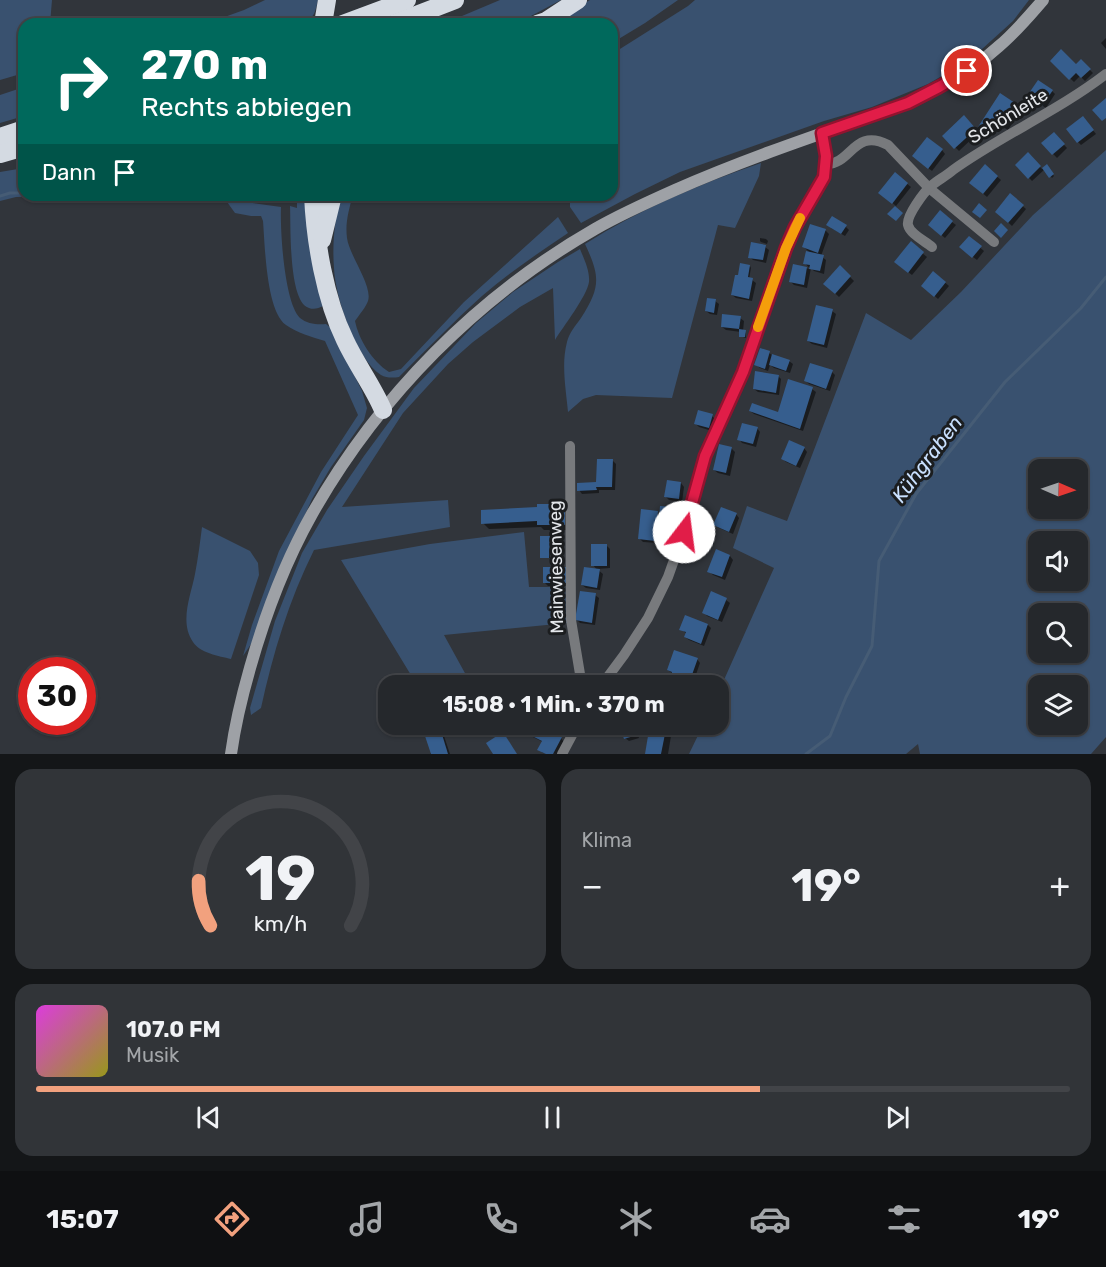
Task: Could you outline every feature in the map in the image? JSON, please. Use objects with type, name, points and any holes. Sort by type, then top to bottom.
[{"type":"highway","points":[[324,18],[327,0]]},
{"type":"highway","points":[[359,18],[407,0]]},
{"type":"highway","points":[[408,18],[455,0]]},
{"type":"highway","points":[[551,18],[578,0]]},
{"type":"highway","points":[[0,137],[18,131]]},
{"type":"highway","points":[[0,156],[18,149]]},
{"type":"highway","points":[[0,156],[18,158]]},
{"type":"highway","points":[[314,201],[319,253],[334,316],[383,410]]},
{"type":"highway","points":[[319,253],[332,201]]},
{"type":"street","points":[[231,754],[238,714],[259,637],[290,559],[312,515],[337,473],[383,410],[452,334],[492,299],[556,252],[596,228],[713,174],[908,103],[939,87],[967,71],[998,48],[1024,23],[1043,0]]},
{"type":"street","name":"Schönleite","points":[[932,246],[914,232],[908,224],[909,215],[929,188],[977,153],[1094,84],[1106,74]]},
{"type":"street","points":[[609,675],[648,618],[668,577],[684,532],[705,456],[743,372],[786,248],[795,227],[824,177],[826,160],[822,133]]},
{"type":"street","points":[[826,160],[831,164],[849,153],[859,143],[882,142],[929,188],[993,242]]},
{"type":"street","name":"Mainwiesenweg","points":[[570,446],[571,620],[580,675]]},
{"type":"street","points":[[562,754],[572,735]]},
{"type":"shaded area","points":[[0,0],[52,0],[50,18],[18,18],[18,75],[0,80]]},
{"type":"shaded area","points":[[265,0],[318,0],[310,18],[222,18]]},
{"type":"shaded area","points":[[500,0],[561,0],[527,18],[457,18]]},
{"type":"shaded area","points":[[590,0],[678,0],[618,39],[618,18],[558,18]]},
{"type":"shaded area","points":[[695,0],[1029,0],[1013,21],[971,59],[928,84],[872,107],[824,121],[680,172],[581,223],[570,207],[570,201],[618,201],[618,50]]},
{"type":"shaded area","points":[[18,89],[18,118],[0,123],[0,95]]},
{"type":"shaded area","points":[[1106,150],[1106,737],[1091,754],[920,754],[918,744],[906,754],[689,754],[698,735],[729,735],[729,675],[726,675],[774,568],[733,548],[747,506],[787,521],[866,313],[911,340],[961,292],[1033,215]]},
{"type":"shaded area","points":[[761,163],[759,176],[735,228],[718,225],[672,398],[596,395],[583,399],[568,412],[564,368],[565,350],[571,332],[588,307],[596,281],[594,265],[585,244],[671,198]]},
{"type":"shaded area","points":[[18,169],[18,197],[0,201],[0,172]]},
{"type":"shaded area","points":[[226,201],[281,207],[284,265],[295,310],[306,322],[326,324],[331,328],[362,391],[367,408],[364,420],[312,499],[272,589],[253,641],[243,656],[279,551],[321,472],[358,415],[325,341],[295,330],[279,317],[270,292],[261,216],[235,213]]},
{"type":"shaded area","points":[[297,201],[306,201],[323,306],[313,309],[302,303],[294,278],[290,206],[297,208]]},
{"type":"shaded area","points":[[339,201],[352,201],[347,221],[347,238],[369,295],[367,303],[355,321],[363,343],[372,356],[389,372],[401,369],[464,302],[558,217],[568,233],[524,263],[482,296],[399,377],[392,378],[381,375],[372,367],[363,356],[348,326],[335,280],[333,249]]},
{"type":"shaded area","points":[[580,249],[588,269],[589,282],[579,303],[555,340],[553,288],[520,307],[448,364],[403,413],[342,507],[448,500],[450,527],[314,550],[283,627],[261,708],[251,715],[250,708],[275,621],[302,553],[327,510],[364,456],[414,388],[476,323],[513,292]]},
{"type":"shaded area","points":[[202,527],[250,551],[258,563],[259,575],[231,659],[210,654],[196,646],[187,626],[187,608]]},
{"type":"shaded area","points":[[524,532],[529,587],[565,587],[567,623],[444,635],[466,675],[411,675],[341,560],[430,544]]},
{"type":"building","points":[[1061,49],[1076,64],[1081,59],[1091,69],[1081,78],[1076,73],[1069,80],[1050,61]]},
{"type":"building","points":[[1038,80],[1053,90],[1042,106],[1027,96]]},
{"type":"building","points":[[1000,93],[1018,105],[1004,128],[994,122],[987,133],[978,127]]},
{"type":"building","points":[[1106,98],[1106,118],[1102,121],[1092,110]]},
{"type":"building","points":[[964,115],[976,129],[954,149],[942,136]]},
{"type":"building","points":[[1083,116],[1094,130],[1077,143],[1066,129]]},
{"type":"building","points":[[1054,132],[1065,144],[1052,155],[1041,143]]},
{"type":"building","points":[[927,137],[943,149],[928,169],[912,156]]},
{"type":"building","points":[[1028,152],[1041,166],[1028,179],[1015,165]]},
{"type":"building","points":[[985,164],[998,176],[983,194],[969,183]]},
{"type":"building","points":[[1047,164],[1054,174],[1049,178],[1042,168]]},
{"type":"building","points":[[895,172],[908,183],[892,204],[878,193]]},
{"type":"building","points":[[1010,193],[1024,205],[1008,223],[995,212]]},
{"type":"building","points":[[979,203],[987,210],[980,218],[972,212]]},
{"type":"building","points":[[895,206],[903,213],[896,221],[887,214]]},
{"type":"building","points":[[940,210],[953,221],[941,236],[928,225]]},
{"type":"building","points":[[832,216],[847,225],[841,234],[826,225]]},
{"type":"building","points":[[1001,223],[1008,230],[1001,238],[994,231]]},
{"type":"building","points":[[810,224],[826,229],[818,253],[802,247]]},
{"type":"building","points":[[969,236],[982,246],[972,258],[959,247]]},
{"type":"building","points":[[911,241],[924,252],[908,273],[894,262]]},
{"type":"building","points":[[751,242],[766,245],[763,260],[748,258]]},
{"type":"building","points":[[806,251],[824,255],[820,271],[809,269],[810,265],[803,264]]},
{"type":"building","points":[[740,263],[750,265],[748,277],[753,278],[749,299],[731,295]]},
{"type":"building","points":[[793,264],[807,267],[804,285],[789,282]]},
{"type":"building","points":[[840,265],[851,276],[835,294],[823,284]]},
{"type":"building","points":[[933,271],[946,282],[934,297],[921,286]]},
{"type":"building","points":[[707,298],[716,299],[714,313],[705,311]]},
{"type":"building","points":[[816,305],[833,309],[824,345],[807,341]]},
{"type":"building","points":[[722,314],[741,316],[739,329],[721,327]]},
{"type":"building","points":[[739,329],[746,330],[745,337],[739,337]]},
{"type":"building","points":[[760,348],[770,351],[765,369],[754,365]]},
{"type":"building","points":[[772,354],[790,360],[786,371],[769,365]]},
{"type":"building","points":[[810,363],[833,370],[826,389],[804,381]]},
{"type":"building","points":[[755,371],[779,375],[776,393],[753,389]]},
{"type":"building","points":[[788,379],[813,387],[800,429],[749,411],[752,403],[778,412]]},
{"type":"building","points":[[698,410],[713,414],[709,428],[694,424]]},
{"type":"building","points":[[742,423],[758,427],[753,444],[737,440]]},
{"type":"building","points":[[789,440],[805,447],[796,466],[781,459]]},
{"type":"building","points":[[719,444],[732,447],[726,473],[713,470]]},
{"type":"building","points":[[597,459],[613,459],[612,487],[596,487],[597,490],[577,491],[577,483],[596,482]]},
{"type":"building","points":[[667,480],[681,482],[679,499],[664,497]]},
{"type":"building","points":[[537,504],[565,504],[565,525],[537,525],[537,521],[481,524],[481,510],[537,507]]},
{"type":"building","points":[[660,506],[675,507],[675,519],[659,518]]},
{"type":"building","points":[[721,507],[737,513],[729,532],[713,525]]},
{"type":"building","points":[[641,509],[658,511],[655,541],[638,539]]},
{"type":"building","points":[[540,536],[550,536],[549,558],[540,558]]},
{"type":"building","points":[[591,544],[607,544],[607,566],[591,566]]},
{"type":"building","points":[[716,549],[730,555],[722,577],[707,572]]},
{"type":"building","points":[[543,567],[566,567],[566,583],[543,583]]},
{"type":"building","points":[[584,567],[600,569],[597,588],[581,585]]},
{"type":"building","points":[[580,591],[596,593],[592,623],[575,620]]},
{"type":"building","points":[[711,591],[727,598],[718,620],[702,613]]},
{"type":"building","points":[[685,615],[708,624],[701,644],[684,637],[686,632],[679,630]]},
{"type":"building","points":[[674,650],[698,658],[692,675],[671,675],[672,672],[667,670]]},
{"type":"building","points":[[442,735],[448,754],[431,754],[425,736]]},
{"type":"building","points":[[498,735],[505,735],[517,754],[493,754],[486,743]]},
{"type":"building","points":[[530,735],[562,737],[553,754],[537,750],[542,741]]},
{"type":"building","points":[[623,735],[637,735],[624,739]]},
{"type":"building","points":[[648,735],[665,735],[661,754],[645,754]]},
{"type":"waterway","points":[[0,196],[18,193]]},
{"type":"waterway","name":"Kühgraben","points":[[806,754],[830,736],[846,697],[872,646],[879,561],[916,494],[1005,382],[1081,308],[1106,277]]},
{"type":"slow traffic","points":[[758,327],[777,270],[800,218]]},
{"type":"route","points":[[684,532],[705,456],[743,372],[777,270],[795,227],[824,177],[826,156],[822,133],[908,103],[967,71]]}]
